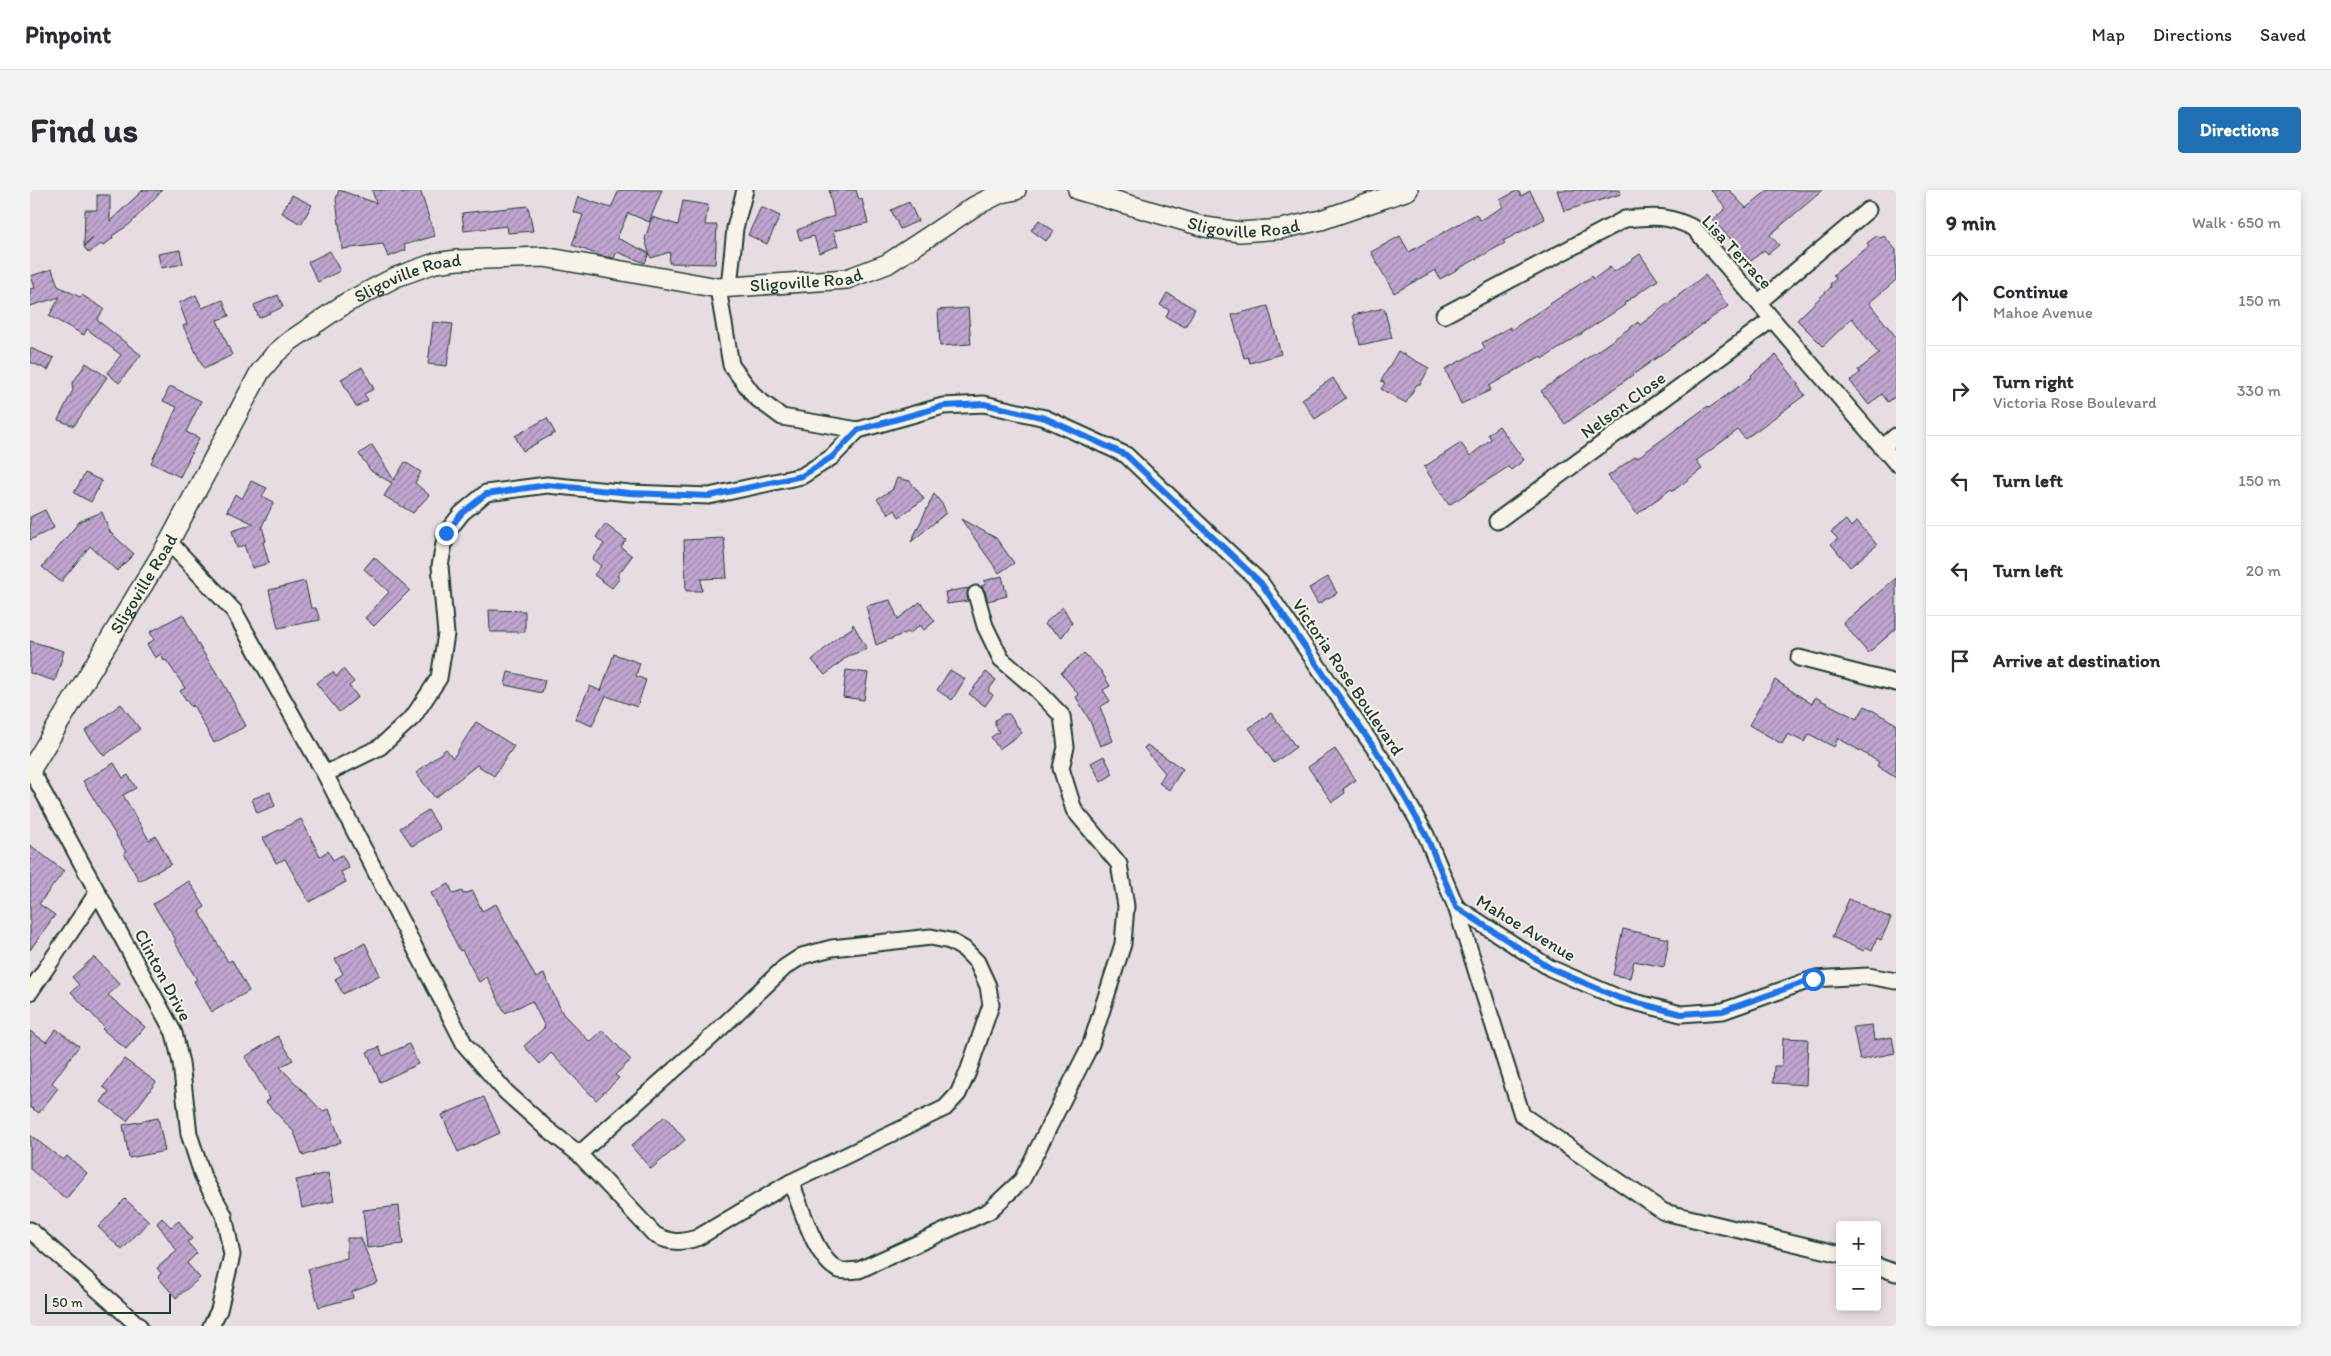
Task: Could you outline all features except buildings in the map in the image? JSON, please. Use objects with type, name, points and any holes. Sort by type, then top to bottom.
[{"type":"street","name":"Victoria Rose Boulevard","points":[[745,190],[723,287],[731,365],[754,397],[782,417],[858,430],[944,406],[984,404],[1045,418],[1126,455],[1261,583],[1390,771],[1426,835],[1456,907],[1522,1115],[1664,1212],[1836,1253]]},
{"type":"street","name":"Sligoville Road","points":[[30,770],[169,542],[260,372],[275,354],[290,341],[346,303],[396,277],[435,263],[457,260],[544,257],[723,287],[847,279],[887,264],[974,206],[1001,193],[1016,190]]},
{"type":"street","name":"Sligoville Road","points":[[1078,190],[1105,194],[1205,227],[1240,232],[1282,229],[1322,220],[1408,190]]},
{"type":"street","points":[[1759,302],[1868,210]]},
{"type":"street","name":"Lisa Terrace","points":[[1444,315],[1625,219],[1652,217],[1674,219],[1694,228],[1896,463]]},
{"type":"street","name":"Nelson Close","points":[[1497,521],[1772,320]]},
{"type":"street","points":[[325,774],[380,747],[413,717],[439,678],[446,634],[440,566],[446,533],[462,513],[486,494],[547,485],[630,493],[709,496],[802,476],[832,457],[858,430]]},
{"type":"street","points":[[1882,448],[1896,436]]},
{"type":"street","points":[[169,542],[234,611],[325,774],[465,1045],[506,1092],[547,1129],[579,1154],[655,1235],[669,1242],[683,1242],[697,1238],[791,1182],[945,1108],[958,1094],[974,1056],[991,1005],[988,986],[977,962],[964,949],[950,941],[931,937],[832,948],[802,956],[766,982],[708,1040],[579,1154]]},
{"type":"street","points":[[791,1182],[820,1250],[828,1263],[840,1271],[858,1270],[989,1211],[1022,1180],[1091,1044],[1123,944],[1126,906],[1119,864],[1074,810],[1061,768],[1066,747],[1062,716],[1035,688],[1001,659],[985,626],[976,594]]},
{"type":"street","points":[[1799,658],[1896,683]]},
{"type":"street","name":"Clinton Drive","points":[[30,770],[174,1033],[181,1063],[189,1134],[203,1177],[224,1215],[232,1255],[219,1310],[211,1326]]},
{"type":"street","points":[[30,992],[97,894]]},
{"type":"street","name":"Mahoe Avenue","points":[[1456,907],[1550,968],[1619,998],[1681,1014],[1723,1011],[1813,979],[1868,976],[1896,981]]},
{"type":"street","points":[[30,1230],[139,1326]]},
{"type":"street","points":[[1881,1267],[1896,1273]]},
{"type":"route","points":[[446,533],[462,513],[486,494],[547,485],[630,493],[709,496],[802,476],[832,457],[858,430],[944,406],[984,404],[1045,418],[1126,455],[1261,583],[1390,771],[1426,835],[1456,907],[1550,968],[1619,998],[1681,1014],[1723,1011],[1813,979]]}]
